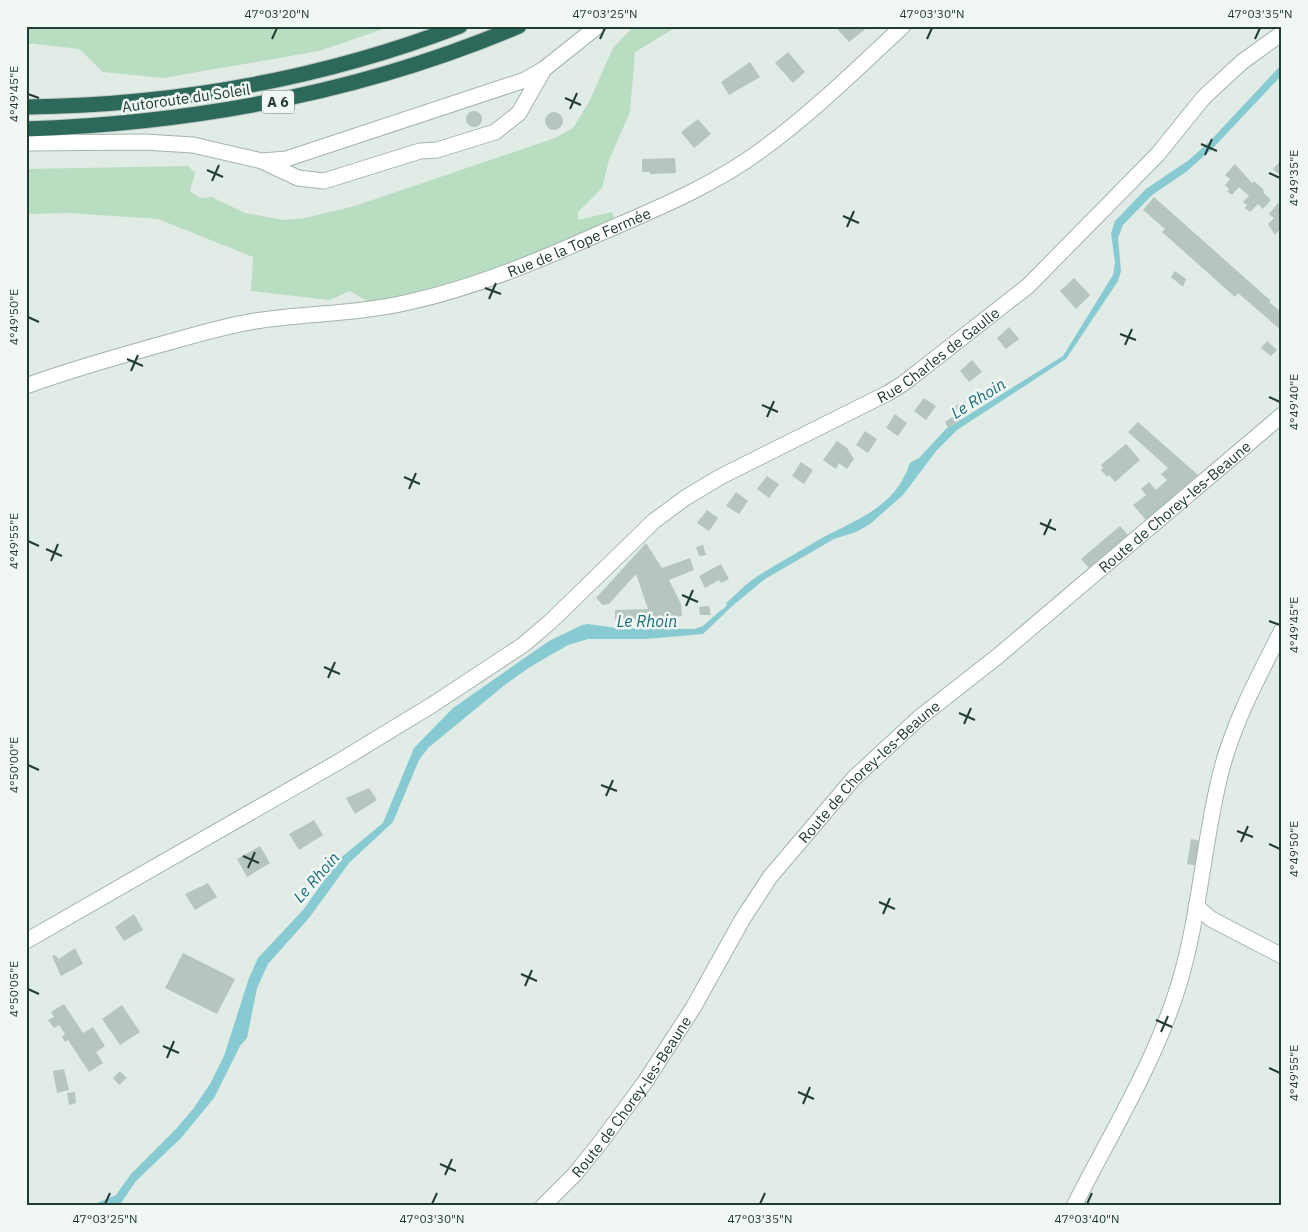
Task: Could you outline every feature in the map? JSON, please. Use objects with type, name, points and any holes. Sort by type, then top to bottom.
[{"type":"highway","name":"Autoroute du Soleil","points":[[26,107],[154,100],[254,84],[353,61],[460,26]]},
{"type":"highway","name":"Autoroute du Soleil","points":[[26,129],[156,121],[283,101],[404,69],[519,26]]},
{"type":"street","points":[[262,161],[286,159],[500,90],[525,80],[544,69],[598,26]]},
{"type":"street","name":"Rue de la Tope Fermée","points":[[26,386],[81,367],[232,325],[364,311],[458,290],[515,269],[632,219],[702,186],[744,162],[819,103],[903,26]]},
{"type":"street","name":"Rue Charles de Gaulle","points":[[26,941],[340,761],[432,705],[523,645],[550,622],[654,521],[685,498],[720,478],[888,394],[1028,286],[1158,154],[1204,97],[1242,62],[1282,33]]},
{"type":"street","points":[[26,143],[172,143],[215,148],[262,161],[298,178],[324,181],[420,152],[437,150],[483,137],[506,125],[519,113],[544,69]]},
{"type":"street","name":"Route de Chorey-les-Beaune","points":[[543,1206],[575,1174],[600,1144],[645,1082],[693,1008],[751,904],[770,876],[854,778],[919,718],[998,656],[1282,415]]},
{"type":"street","points":[[1074,1206],[1163,1033],[1187,957],[1214,805],[1224,760],[1234,728],[1282,630]]},
{"type":"street","points":[[1196,906],[1211,919],[1282,956]]},
{"type":"green space","points":[[26,26],[392,26],[319,51],[163,78],[103,72],[79,49],[26,43]]},
{"type":"green space","points":[[634,26],[678,26],[635,52],[630,112],[609,160],[602,188],[578,212],[578,220],[612,212],[616,224],[464,286],[383,303],[367,301],[350,291],[329,300],[251,291],[253,257],[158,219],[68,213],[26,214],[26,169],[188,166],[195,173],[190,191],[200,198],[212,197],[245,213],[284,220],[305,218],[355,206],[555,138],[573,128],[589,102],[613,48]]},
{"type":"water","points":[[1282,64],[1282,75],[1212,149],[1186,172],[1152,195],[1123,225],[1118,238],[1121,271],[1118,281],[1066,359],[957,430],[937,450],[903,495],[870,524],[856,532],[834,539],[765,579],[730,608],[726,603],[755,578],[825,536],[869,513],[881,504],[893,493],[910,463],[919,458],[946,429],[1063,356],[1113,275],[1115,263],[1111,233],[1115,221],[1146,189],[1189,160],[1210,141]]},
{"type":"water","points":[[721,610],[725,613],[703,634],[646,639],[588,639],[568,645],[530,667],[506,684],[428,748],[419,760],[393,822],[349,863],[309,918],[268,964],[257,988],[247,1038],[240,1046],[214,1098],[181,1138],[136,1181],[121,1203],[117,1206],[90,1206],[116,1195],[131,1174],[177,1128],[193,1109],[210,1084],[224,1056],[249,978],[258,958],[304,909],[338,860],[383,823],[414,748],[453,708],[549,641],[582,625],[588,624],[616,628],[694,629],[703,626]]},
{"type":"building","points":[[841,26],[868,27],[849,42],[838,30]]},
{"type":"building","points":[[788,52],[805,72],[793,83],[775,63]]},
{"type":"building","points":[[750,62],[760,77],[729,95],[721,82]]},
{"type":"building","points":[[474,111],[482,119],[474,127],[466,119]]},
{"type":"building","points":[[550,112],[558,112],[563,117],[561,128],[550,130],[545,125],[545,117]]},
{"type":"building","points":[[698,119],[711,134],[694,148],[681,132]]},
{"type":"building","points":[[675,158],[676,173],[650,174],[650,172],[642,172],[642,159]]},
{"type":"building","points":[[1282,159],[1282,177],[1273,169]]},
{"type":"building","points":[[1235,164],[1252,183],[1254,181],[1264,190],[1263,192],[1271,200],[1263,209],[1258,204],[1250,212],[1245,208],[1247,205],[1243,202],[1249,196],[1239,187],[1232,195],[1227,191],[1229,189],[1225,185],[1230,179],[1225,175]]},
{"type":"building","points":[[1154,197],[1271,301],[1269,302],[1282,313],[1282,331],[1238,293],[1235,297],[1162,232],[1165,229],[1143,210]]},
{"type":"building","points":[[1278,203],[1282,206],[1282,227],[1275,235],[1268,224],[1274,218],[1269,214]]},
{"type":"building","points":[[1175,271],[1186,279],[1183,287],[1171,277]]},
{"type":"building","points":[[1074,278],[1090,295],[1076,309],[1060,291]]},
{"type":"building","points":[[1009,327],[1019,339],[1006,349],[997,338]]},
{"type":"building","points":[[1267,341],[1277,350],[1271,356],[1261,348]]},
{"type":"building","points":[[972,360],[982,372],[969,382],[960,371]]},
{"type":"building","points":[[924,398],[936,406],[926,420],[914,411]]},
{"type":"building","points":[[961,403],[965,409],[958,414],[962,419],[948,428],[945,422],[954,416],[950,409]]},
{"type":"building","points":[[895,414],[907,423],[898,436],[886,428]]},
{"type":"building","points":[[1138,422],[1198,475],[1146,520],[1133,505],[1146,495],[1141,489],[1149,482],[1156,490],[1167,480],[1161,474],[1168,468],[1128,432]]},
{"type":"building","points":[[865,431],[877,439],[868,453],[856,445]]},
{"type":"building","points":[[837,441],[847,448],[854,459],[847,469],[839,463],[836,469],[823,460]]},
{"type":"building","points":[[1126,444],[1140,460],[1115,482],[1101,470],[1103,468],[1101,465]]},
{"type":"building","points":[[801,462],[813,470],[804,484],[792,476]]},
{"type":"building","points":[[767,476],[779,484],[769,498],[757,489]]},
{"type":"building","points":[[736,492],[748,501],[739,514],[726,506]]},
{"type":"building","points":[[707,510],[718,518],[709,531],[697,523]]},
{"type":"building","points":[[1120,526],[1128,535],[1089,568],[1081,559]]},
{"type":"building","points":[[646,543],[662,568],[690,558],[694,570],[669,580],[681,604],[682,616],[652,620],[615,620],[615,610],[648,609],[636,574],[609,604],[603,605],[596,598]]},
{"type":"building","points":[[703,545],[706,555],[699,556],[696,547]]},
{"type":"building","points":[[721,564],[729,579],[721,583],[719,580],[705,588],[699,576]]},
{"type":"building","points":[[709,606],[711,615],[700,615],[699,607]]},
{"type":"building","points":[[369,788],[377,800],[355,814],[346,798]]},
{"type":"building","points":[[314,820],[323,835],[299,850],[289,834]]},
{"type":"building","points":[[1191,839],[1201,841],[1198,866],[1187,864]]},
{"type":"building","points":[[260,846],[270,863],[247,877],[237,859]]},
{"type":"building","points":[[208,883],[217,897],[195,910],[185,894]]},
{"type":"building","points":[[134,914],[143,930],[124,941],[115,927]]},
{"type":"building","points":[[75,948],[83,964],[61,976],[52,956],[55,955],[59,959]]},
{"type":"building","points":[[183,953],[235,979],[217,1014],[165,988]]},
{"type":"building","points":[[64,1004],[83,1033],[93,1027],[105,1046],[96,1052],[103,1063],[89,1072],[68,1040],[65,1042],[62,1037],[65,1034],[59,1025],[54,1028],[48,1020],[54,1017],[51,1012]]},
{"type":"building","points":[[122,1005],[140,1032],[120,1045],[102,1019]]},
{"type":"building","points":[[64,1069],[69,1090],[57,1093],[53,1071]]},
{"type":"building","points":[[120,1071],[127,1078],[119,1085],[113,1078]]},
{"type":"building","points":[[75,1092],[76,1103],[69,1105],[67,1093]]},
{"type":"waterway","name":"Le Rhoin","points":[[721,614],[732,603]]}]
